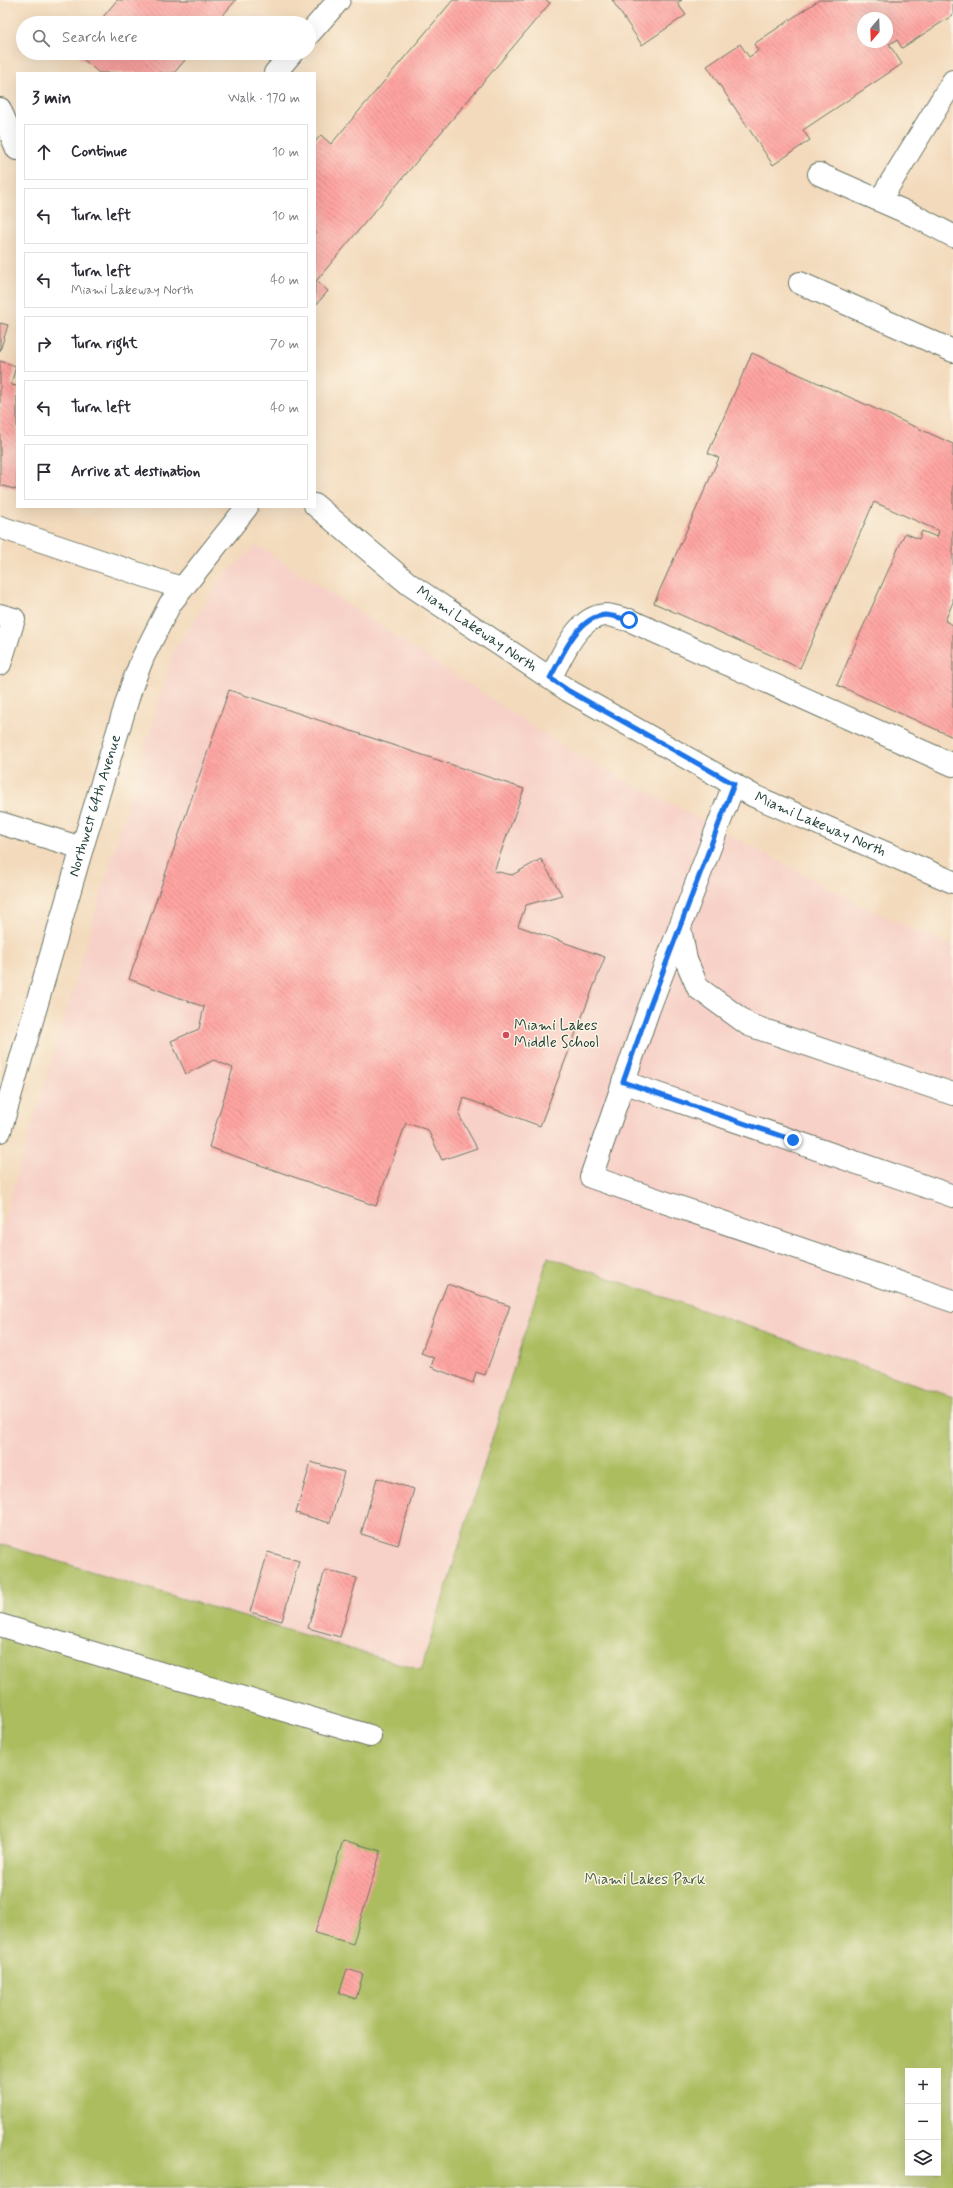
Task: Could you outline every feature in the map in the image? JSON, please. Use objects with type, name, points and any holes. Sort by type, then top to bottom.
[{"type":"street","points":[[316,26],[339,0]]},
{"type":"street","points":[[276,72],[286,60]]},
{"type":"street","points":[[880,200],[953,81]]},
{"type":"street","points":[[0,109],[16,147]]},
{"type":"street","points":[[819,174],[915,216],[953,236]]},
{"type":"street","points":[[800,283],[953,351]]},
{"type":"street","name":"Miami Lakeway North","points":[[316,506],[409,584],[569,691],[754,796],[953,882]]},
{"type":"street","name":"Northwest 64th Avenue","points":[[0,1131],[82,848],[132,685],[155,632],[170,604],[181,588],[246,508]]},
{"type":"street","points":[[0,527],[181,588]]},
{"type":"street","points":[[0,615],[14,619],[0,664]]},
{"type":"street","points":[[550,678],[575,634],[590,619],[605,615],[629,620],[953,765]]},
{"type":"street","points":[[734,784],[648,1011],[590,1177],[953,1301]]},
{"type":"street","points":[[0,823],[82,848]]},
{"type":"street","points":[[680,928],[686,960],[698,988],[749,1025],[953,1094]]},
{"type":"street","points":[[623,1082],[953,1196]]},
{"type":"street","points":[[0,1625],[370,1736]]},
{"type":"shaded area","name":"Miami Lakes Middle School","points":[[257,545],[569,750],[875,912],[953,946],[953,1397],[548,1257],[421,1670],[0,1544],[0,1233],[174,651],[223,577]]},
{"type":"green space","name":"Miami Lakes Park","points":[[548,1257],[953,1397],[953,2188],[0,2188],[0,1544],[421,1670]]},
{"type":"building","points":[[117,0],[236,0],[222,16],[104,16]]},
{"type":"building","points":[[453,0],[546,0],[550,3],[316,281],[316,141],[321,135],[331,144]]},
{"type":"building","points":[[612,0],[682,0],[677,3],[686,15],[642,45]]},
{"type":"building","points":[[819,0],[953,0],[953,15],[902,48],[897,40],[893,42],[893,12],[857,12],[857,48],[892,48],[902,64],[803,130],[810,140],[773,165],[707,66],[740,44],[749,57],[758,51],[754,44]]},
{"type":"building","points":[[84,60],[185,60],[175,72],[98,72]]},
{"type":"building","points":[[316,281],[328,291],[316,305]]},
{"type":"building","points":[[0,323],[8,325],[0,351]]},
{"type":"building","points":[[752,353],[953,444],[953,602],[945,621],[953,625],[953,737],[837,685],[905,533],[919,539],[922,531],[937,537],[939,531],[874,502],[800,668],[654,603],[719,458],[708,453]]},
{"type":"building","points":[[0,361],[16,366],[11,385],[16,386],[16,490],[0,485]]},
{"type":"building","points":[[229,690],[524,789],[494,871],[512,875],[541,859],[562,895],[526,905],[518,926],[605,957],[540,1126],[464,1098],[459,1115],[477,1148],[442,1160],[428,1130],[406,1123],[376,1206],[209,1147],[233,1068],[214,1060],[186,1074],[171,1041],[199,1029],[204,1007],[129,979]]},
{"type":"building","points":[[447,1284],[510,1306],[485,1375],[476,1372],[473,1383],[431,1367],[434,1358],[421,1353]]},
{"type":"building","points":[[311,1462],[344,1472],[330,1523],[296,1513]]},
{"type":"building","points":[[377,1478],[414,1489],[398,1545],[361,1534]]},
{"type":"building","points":[[268,1552],[299,1561],[282,1621],[250,1612]]},
{"type":"building","points":[[325,1570],[357,1578],[340,1637],[308,1628]]},
{"type":"building","points":[[343,1840],[381,1851],[353,1944],[315,1933]]},
{"type":"building","points":[[347,1969],[363,1974],[356,1999],[339,1993]]},
{"type":"place","name":"Miami Lakes Middle School","points":[[506,1035]]},
{"type":"route","points":[[629,620],[605,615],[590,619],[575,634],[550,678],[569,691],[734,784],[648,1011],[623,1082],[793,1140]]}]
